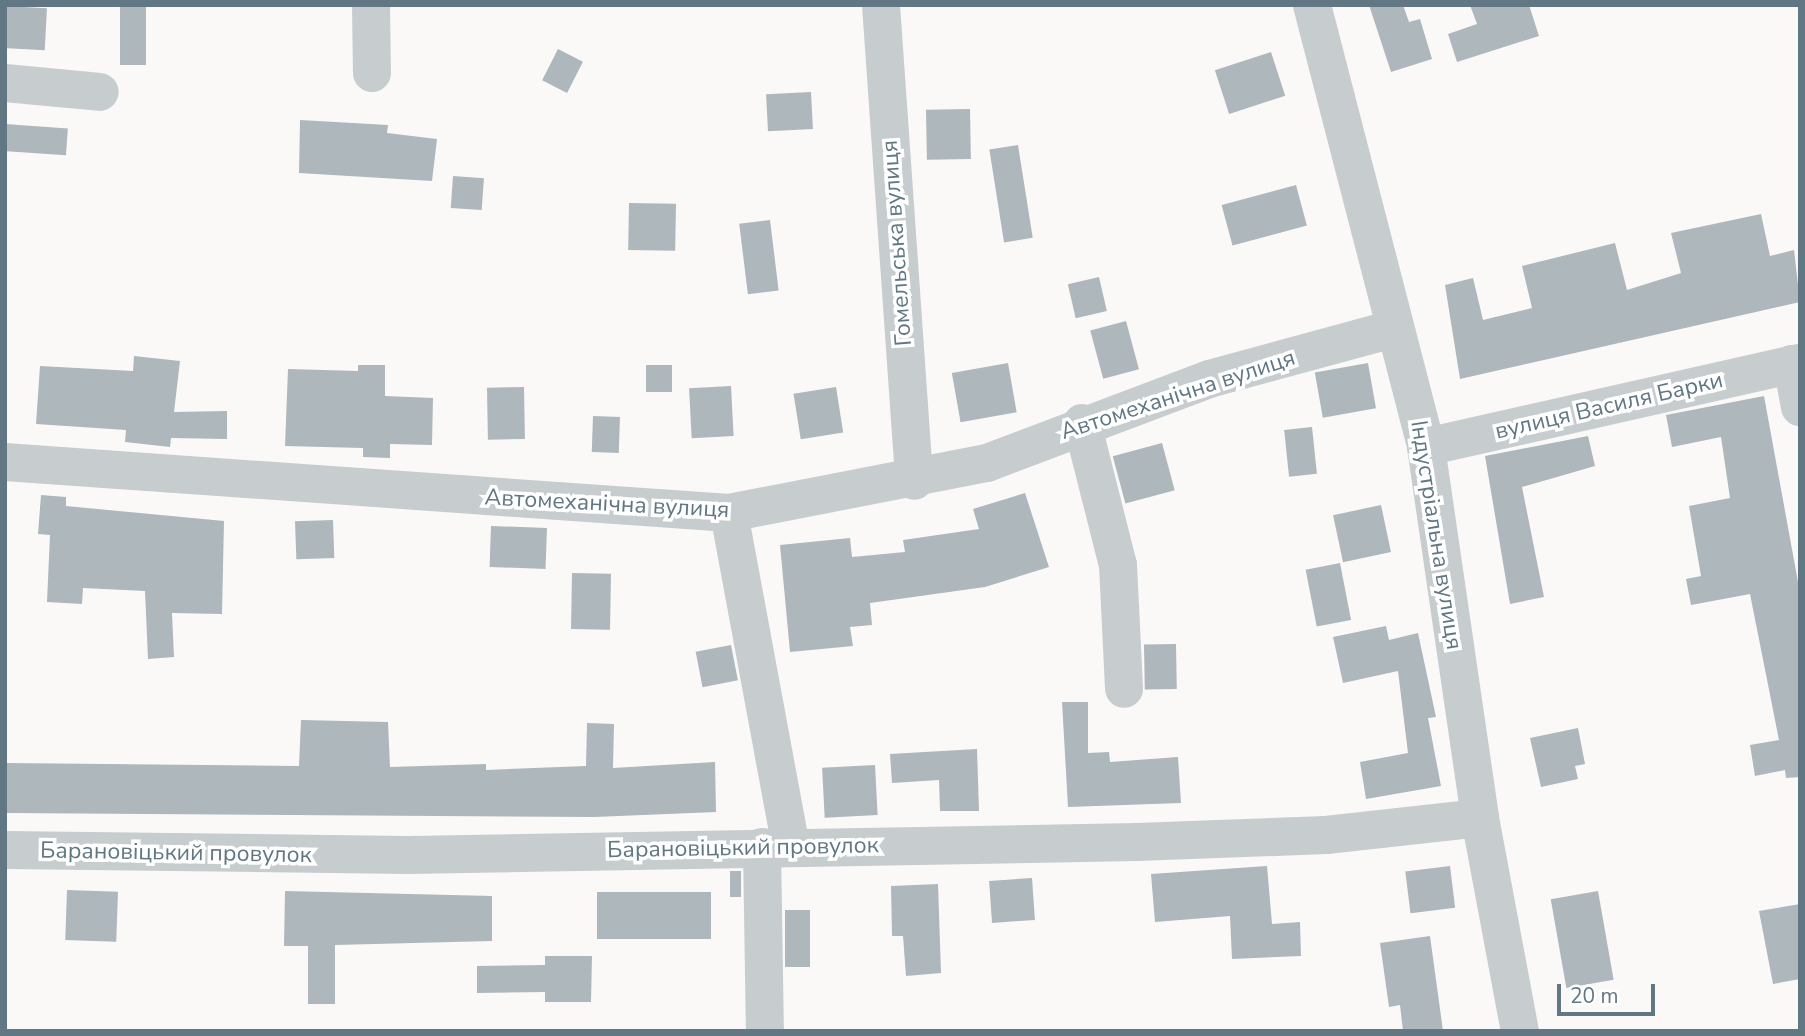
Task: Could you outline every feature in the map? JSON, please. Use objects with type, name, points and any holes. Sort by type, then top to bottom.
[{"type":"street","points":[[371,5],[372,73]]},
{"type":"street","name":"Гомельська вулиця","points":[[881,5],[914,481]]},
{"type":"street","name":"Індустріальна вулиця","points":[[1312,5],[1393,329],[1426,447],[1480,818],[1520,1031]]},
{"type":"street","points":[[5,83],[100,92]]},
{"type":"street","name":"Автомеханічна вулиця","points":[[5,462],[729,513],[914,481],[987,463],[1082,423],[1209,379],[1393,329]]},
{"type":"street","name":"вулиця Василя Барки","points":[[1426,447],[1796,363],[1800,407]]},
{"type":"street","points":[[1082,423],[1118,565],[1124,690]]},
{"type":"street","points":[[729,513],[777,847],[765,1031]]},
{"type":"street","name":"Барановіцький провулок","points":[[5,850],[408,855],[777,847],[1326,835],[1480,818]]},
{"type":"building","points":[[120,5],[146,5],[146,65],[120,65]]},
{"type":"building","points":[[1369,5],[1403,5],[1409,22],[1420,19],[1432,59],[1391,72]]},
{"type":"building","points":[[1470,5],[1529,5],[1539,36],[1457,62],[1448,34],[1477,24]]},
{"type":"building","points":[[5,6],[47,8],[45,50],[5,48]]},
{"type":"building","points":[[558,49],[583,62],[567,93],[542,80]]},
{"type":"building","points":[[1271,52],[1285,96],[1229,114],[1215,70]]},
{"type":"building","points":[[811,92],[813,129],[768,131],[766,94]]},
{"type":"building","points":[[970,109],[971,159],[927,160],[926,110]]},
{"type":"building","points":[[300,120],[388,125],[387,133],[437,139],[432,181],[299,173]]},
{"type":"building","points":[[5,124],[68,128],[66,155],[5,151]]},
{"type":"building","points":[[1018,145],[1033,238],[1004,242],[989,150]]},
{"type":"building","points":[[453,176],[484,178],[482,210],[451,208]]},
{"type":"building","points":[[1296,185],[1307,226],[1232,245],[1222,205]]},
{"type":"building","points":[[629,203],[676,204],[675,251],[628,250]]},
{"type":"building","points":[[1761,214],[1770,256],[1794,250],[1800,302],[1460,379],[1445,285],[1473,278],[1483,320],[1532,308],[1522,266],[1615,243],[1627,290],[1681,273],[1671,233]]},
{"type":"building","points":[[770,220],[779,290],[748,294],[739,224]]},
{"type":"building","points":[[1099,277],[1107,311],[1076,318],[1068,284]]},
{"type":"building","points":[[1126,321],[1139,369],[1103,379],[1090,331]]},
{"type":"building","points":[[134,356],[180,361],[174,412],[227,411],[227,439],[171,438],[170,447],[125,442],[126,430],[36,424],[40,366],[133,371]]},
{"type":"building","points":[[1008,363],[1017,412],[961,422],[952,373]]},
{"type":"building","points":[[1368,363],[1376,408],[1323,418],[1315,372]]},
{"type":"building","points":[[358,365],[385,365],[385,396],[433,398],[432,445],[390,444],[390,458],[363,457],[363,448],[285,446],[288,369],[358,371]]},
{"type":"building","points":[[646,365],[672,365],[672,392],[646,392]]},
{"type":"building","points":[[731,386],[734,436],[692,438],[689,388]]},
{"type":"building","points":[[524,387],[525,439],[488,440],[487,388]]},
{"type":"building","points":[[836,387],[843,432],[801,439],[794,394]]},
{"type":"building","points":[[1764,396],[1800,593],[1800,777],[1786,778],[1785,770],[1755,776],[1750,745],[1779,740],[1750,594],[1691,605],[1686,579],[1701,576],[1689,506],[1730,498],[1721,437],[1672,447],[1666,415]]},
{"type":"building","points":[[593,416],[620,417],[619,453],[592,452]]},
{"type":"building","points":[[1312,427],[1317,474],[1289,477],[1284,430]]},
{"type":"building","points":[[1588,436],[1595,466],[1522,487],[1544,597],[1510,604],[1485,456]]},
{"type":"building","points":[[1162,443],[1175,490],[1125,504],[1113,456]]},
{"type":"building","points":[[1025,493],[1049,567],[985,587],[870,603],[872,625],[850,627],[853,646],[790,652],[780,545],[850,538],[852,557],[905,552],[903,540],[979,529],[973,509]]},
{"type":"building","points":[[41,495],[66,497],[66,506],[224,521],[222,614],[172,613],[174,657],[148,659],[145,591],[83,588],[82,604],[47,602],[50,535],[38,534]]},
{"type":"building","points":[[1381,505],[1391,552],[1343,562],[1333,515]]},
{"type":"building","points":[[333,520],[334,558],[296,559],[295,521]]},
{"type":"building","points":[[491,526],[547,528],[546,569],[490,567]]},
{"type":"building","points":[[1340,563],[1351,620],[1317,627],[1306,570]]},
{"type":"building","points":[[572,573],[611,574],[610,630],[571,629]]},
{"type":"building","points":[[1386,626],[1389,640],[1418,633],[1436,717],[1428,718],[1441,786],[1366,799],[1360,762],[1408,753],[1398,671],[1343,683],[1333,637]]},
{"type":"building","points":[[1176,644],[1177,689],[1145,690],[1144,645]]},
{"type":"building","points":[[731,645],[738,680],[703,687],[696,652]]},
{"type":"building","points":[[1062,702],[1088,702],[1088,753],[1109,752],[1110,762],[1178,757],[1181,803],[1068,807]]},
{"type":"building","points":[[301,720],[388,722],[390,767],[486,764],[486,770],[586,766],[587,723],[614,724],[613,768],[715,762],[716,812],[594,817],[5,813],[6,763],[299,766]]},
{"type":"building","points":[[1578,728],[1585,764],[1575,766],[1578,779],[1541,787],[1530,738]]},
{"type":"building","points":[[977,749],[979,811],[940,811],[939,780],[892,783],[890,754]]},
{"type":"building","points":[[875,765],[878,815],[825,818],[822,768]]},
{"type":"building","points":[[1267,866],[1272,924],[1300,922],[1301,956],[1232,959],[1230,916],[1155,922],[1151,874]]},
{"type":"building","points":[[1450,866],[1455,908],[1410,913],[1405,871]]},
{"type":"building","points":[[730,871],[741,871],[741,897],[730,897]]},
{"type":"building","points":[[1032,878],[1035,920],[992,923],[989,881]]},
{"type":"building","points":[[938,884],[941,973],[906,976],[903,936],[892,936],[891,886]]},
{"type":"building","points":[[67,890],[118,892],[116,942],[65,940]]},
{"type":"building","points":[[285,891],[492,896],[492,941],[335,945],[335,1004],[308,1004],[308,946],[284,946]]},
{"type":"building","points":[[1598,891],[1614,980],[1566,988],[1551,899]]},
{"type":"building","points":[[597,892],[711,892],[711,939],[597,939]]},
{"type":"building","points":[[1800,904],[1800,979],[1773,984],[1759,911]]},
{"type":"building","points":[[785,910],[810,910],[810,967],[785,967]]},
{"type":"building","points":[[1430,936],[1443,1031],[1403,1031],[1400,1005],[1389,1007],[1380,943]]},
{"type":"building","points":[[545,956],[592,956],[591,1002],[545,1002],[545,992],[477,993],[477,966],[545,965]]}]
